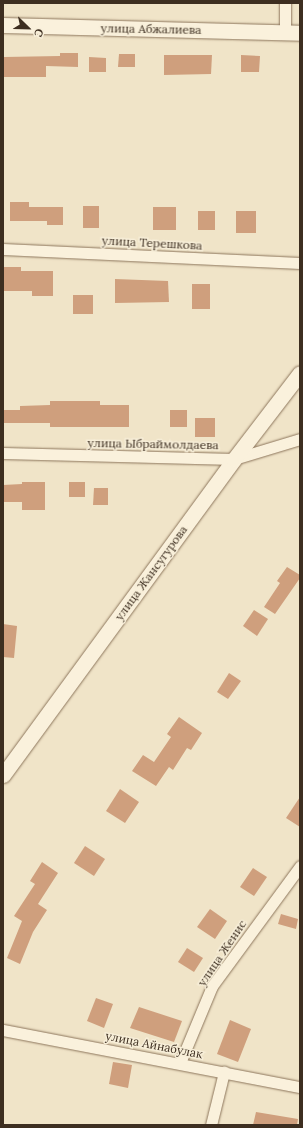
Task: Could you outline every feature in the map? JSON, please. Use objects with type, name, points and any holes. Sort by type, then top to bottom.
[{"type":"main road","name":"улица Абжалиева","points":[[3,25],[300,33]]},
{"type":"main road","name":"улица Жансугурова","points":[[3,776],[234,459],[300,373]]},
{"type":"street","points":[[285,3],[285,32]]},
{"type":"street","name":"улица Терешкова","points":[[3,248],[300,263]]},
{"type":"street","name":"улица Ыбраймолдаева","points":[[3,453],[234,459],[300,439]]},
{"type":"street","name":"улица Женис","points":[[180,1063],[212,986],[300,866]]},
{"type":"street","name":"улица Айнабулак","points":[[3,1030],[300,1087]]},
{"type":"street","points":[[211,1125],[224,1072]]},
{"type":"building","points":[[60,53],[78,53],[78,67],[46,66],[46,77],[3,77],[4,57],[60,56]]},
{"type":"building","points":[[119,54],[135,54],[135,67],[118,67]]},
{"type":"building","points":[[164,55],[212,55],[211,74],[164,75]]},
{"type":"building","points":[[241,55],[260,56],[259,72],[241,72]]},
{"type":"building","points":[[89,57],[106,58],[106,72],[89,72]]},
{"type":"building","points":[[10,202],[29,202],[29,207],[63,207],[63,225],[47,225],[47,221],[10,221]]},
{"type":"building","points":[[83,206],[99,206],[99,228],[83,228]]},
{"type":"building","points":[[153,207],[176,207],[176,230],[153,230]]},
{"type":"building","points":[[198,211],[215,211],[215,230],[198,230]]},
{"type":"building","points":[[236,211],[256,211],[256,233],[236,233]]},
{"type":"building","points":[[3,267],[21,267],[21,271],[53,271],[53,296],[32,296],[32,291],[3,291]]},
{"type":"building","points":[[115,279],[168,281],[169,302],[115,303]]},
{"type":"building","points":[[192,284],[210,284],[210,309],[192,309]]},
{"type":"building","points":[[73,295],[93,295],[93,314],[73,314]]},
{"type":"building","points":[[50,401],[100,401],[100,405],[129,405],[129,427],[50,427],[50,423],[3,423],[3,410],[20,410],[20,406],[50,405]]},
{"type":"building","points":[[170,410],[187,410],[187,427],[170,427]]},
{"type":"building","points":[[195,418],[215,418],[215,437],[195,437]]},
{"type":"building","points":[[22,482],[45,482],[45,510],[22,510],[22,502],[3,502],[3,485],[22,484]]},
{"type":"building","points":[[69,482],[85,482],[85,497],[69,497]]},
{"type":"building","points":[[94,488],[108,488],[108,505],[93,505]]},
{"type":"building","points":[[287,567],[300,575],[300,578],[275,614],[264,607],[280,583],[277,581]]},
{"type":"building","points":[[254,610],[268,619],[257,636],[243,626]]},
{"type":"building","points":[[3,624],[17,626],[14,658],[3,657]]},
{"type":"building","points":[[229,673],[241,681],[228,699],[217,692]]},
{"type":"building","points":[[179,717],[202,733],[191,750],[187,748],[173,770],[169,767],[156,786],[132,771],[143,755],[154,762],[171,737],[167,734]]},
{"type":"building","points":[[120,789],[139,802],[125,823],[106,811]]},
{"type":"building","points":[[300,797],[300,827],[286,818]]},
{"type":"building","points":[[85,846],[105,859],[94,876],[74,863]]},
{"type":"building","points":[[42,862],[58,873],[38,904],[47,910],[33,932],[20,964],[7,958],[22,921],[14,916],[35,884],[30,881]]},
{"type":"building","points":[[253,868],[267,877],[254,896],[240,887]]},
{"type":"building","points":[[210,909],[227,921],[215,939],[197,927]]},
{"type":"building","points":[[281,914],[298,919],[296,929],[278,924]]},
{"type":"building","points":[[187,948],[203,958],[194,972],[178,962]]},
{"type":"building","points":[[96,998],[113,1004],[104,1028],[87,1021]]},
{"type":"building","points":[[139,1007],[182,1021],[174,1042],[130,1028]]},
{"type":"building","points":[[230,1020],[251,1029],[238,1062],[217,1054]]},
{"type":"building","points":[[113,1062],[132,1065],[128,1088],[109,1084]]},
{"type":"building","points":[[256,1112],[298,1119],[297,1125],[253,1125]]}]
